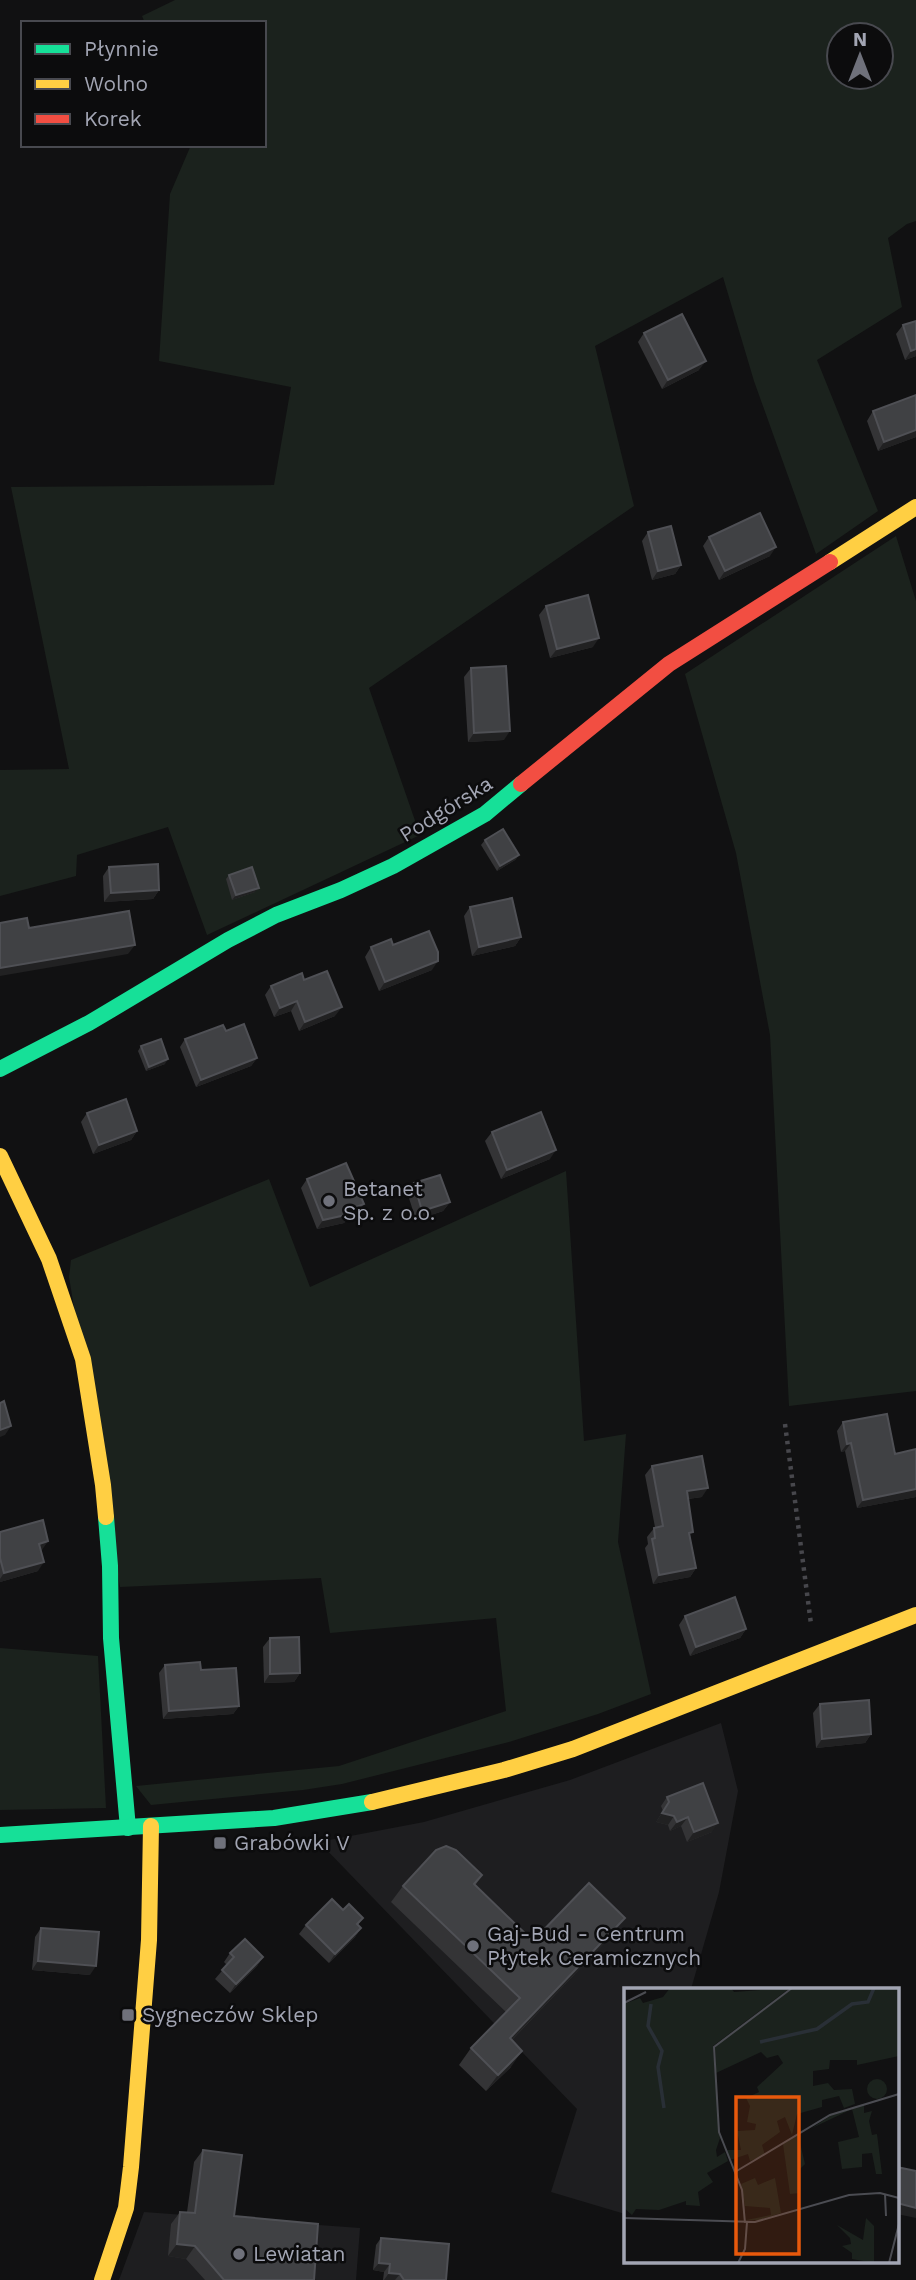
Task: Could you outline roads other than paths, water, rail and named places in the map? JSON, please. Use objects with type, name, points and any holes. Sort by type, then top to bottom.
[{"type":"street","name":"Podgórska","points":[[0,1069],[89,1023],[228,940],[276,915],[384,870],[485,814],[669,664],[916,507]]},
{"type":"street","points":[[0,1156],[49,1259],[82,1359],[103,1485],[110,1566],[111,1638],[128,1828]]},
{"type":"street","points":[[0,1835],[274,1818],[347,1807],[504,1770],[573,1749],[916,1615]]},
{"type":"street","points":[[102,2280],[126,2208],[131,2167],[146,1979],[152,1874],[151,1826]]},
{"type":"place","name":"Betanet Sp. z o.o.","points":[[329,1201]]},
{"type":"place","name":"Grabówki V","points":[[220,1843]]},
{"type":"place","name":"Gaj-Bud - Centrum Płytek Ceramicznych","points":[[473,1946]]},
{"type":"place","name":"Sygneczów Sklep","points":[[128,2015]]},
{"type":"place","name":"Lewiatan","points":[[239,2254]]}]
